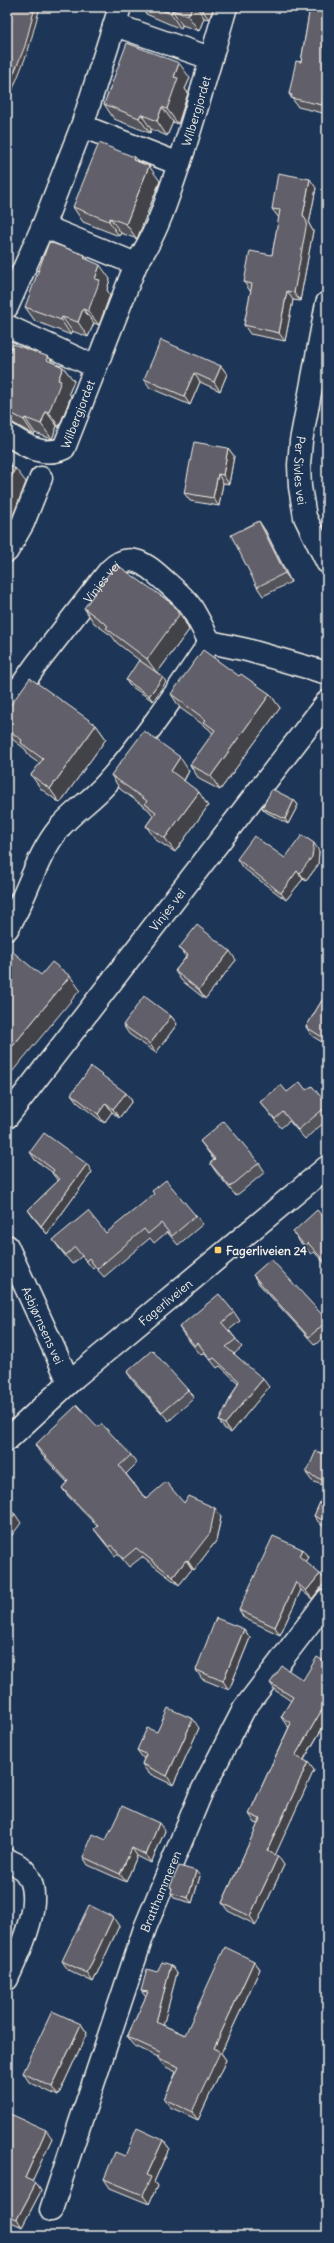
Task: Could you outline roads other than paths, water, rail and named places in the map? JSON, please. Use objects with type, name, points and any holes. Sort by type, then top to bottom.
[{"type":"street","name":"Wilbergjordet","points":[[7,434],[33,450],[54,452],[64,448],[94,366],[136,264],[158,224],[179,164],[226,7]]},
{"type":"street","points":[[7,307],[43,226],[82,126],[117,16],[210,58]]},
{"type":"street","points":[[82,126],[179,164]]},
{"type":"street","points":[[43,226],[136,264]]},
{"type":"street","name":"Per Sivles vei","points":[[327,304],[301,441],[299,465],[300,487],[305,517],[327,562]]},
{"type":"street","name":"Wilbergjordet","points":[[7,326],[94,366]]},
{"type":"street","points":[[7,551],[23,523],[41,478]]},
{"type":"street","name":"Vinjes vei","points":[[7,706],[36,665],[110,570],[117,563],[126,560],[136,560],[146,564],[178,592],[190,606],[210,642]]},
{"type":"street","points":[[7,929],[17,914],[35,870],[60,827],[106,784],[157,720],[210,642],[247,650],[327,673]]},
{"type":"street","name":"Vinjes vei","points":[[7,1117],[327,702]]},
{"type":"street","name":"Fagerliveien","points":[[7,1440],[69,1382],[327,1167]]},
{"type":"street","name":"Asbjørnsens vei","points":[[7,1246],[69,1382]]},
{"type":"street","name":"Bratthammeren","points":[[51,2210],[145,1928],[201,1793],[244,1709],[327,1600]]},
{"type":"street","points":[[7,1860],[14,1863],[26,1872],[32,1885],[33,1897],[24,1938],[7,1979]]},
{"type":"place","name":"Fagerliveien 24","points":[[218,1250]]}]
